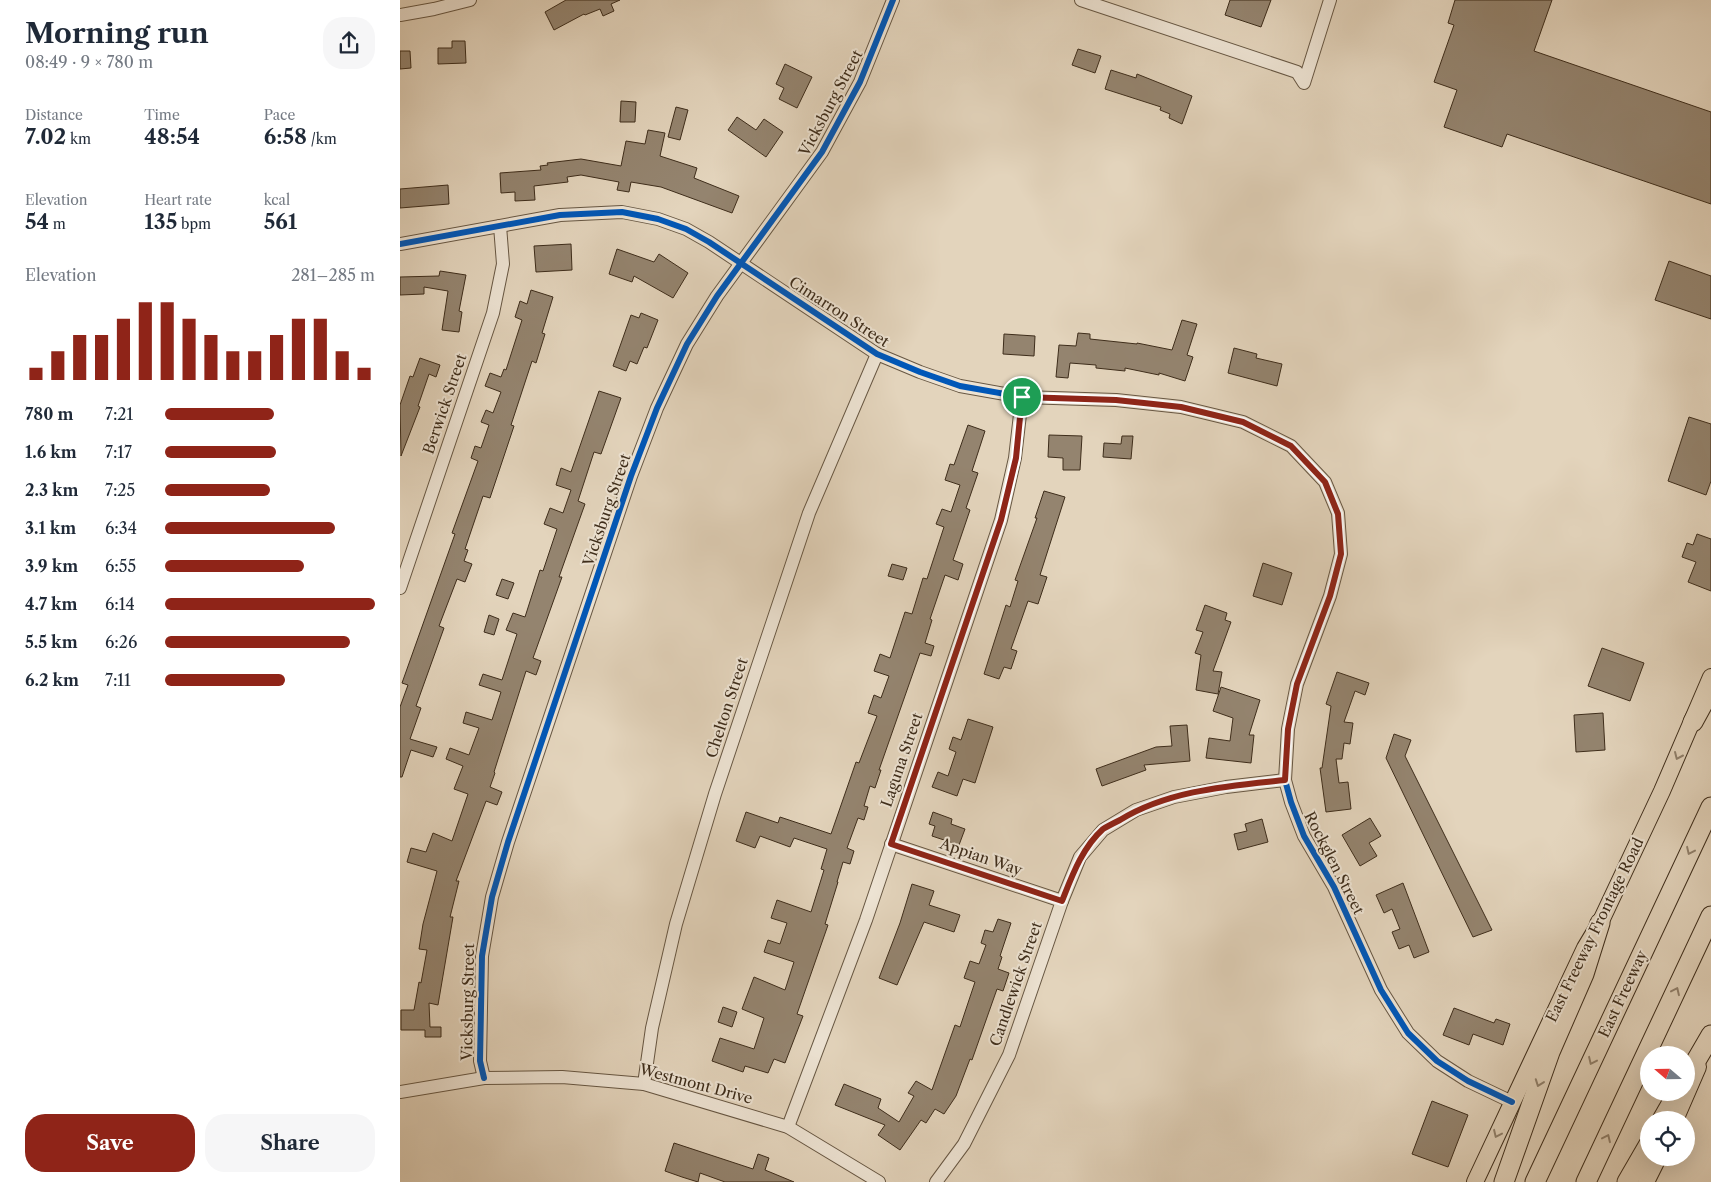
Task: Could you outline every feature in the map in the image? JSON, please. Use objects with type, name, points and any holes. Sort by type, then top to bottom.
[{"type":"highway","points":[[1694,722],[1711,689]]},
{"type":"highway","name":"East Freeway","points":[[1535,1182],[1711,807]]},
{"type":"highway","points":[[1586,1182],[1711,916]]},
{"type":"highway","points":[[1504,1182],[1550,1052],[1584,974],[1600,923]]},
{"type":"highway","points":[[1695,1063],[1711,1036]]},
{"type":"highway","points":[[1627,1182],[1640,1160]]},
{"type":"main road","name":"East Freeway Frontage Road","points":[[1475,1182],[1585,948],[1600,923],[1694,722],[1711,677]]},
{"type":"main road","points":[[1679,1111],[1711,1036]]},
{"type":"main road","points":[[1646,1182],[1654,1166]]},
{"type":"street","points":[[400,15],[470,0]]},
{"type":"street","name":"Vicksburg Street","points":[[484,1078],[480,1060],[482,956],[492,897],[508,842],[656,408],[687,344],[742,263],[822,152],[860,82],[893,0]]},
{"type":"street","points":[[1081,0],[1112,5],[1297,72],[1304,83],[1330,0]]},
{"type":"street","name":"Cimarron Street","points":[[400,244],[560,215],[622,212],[658,219],[686,229],[742,263],[877,354],[960,386],[1022,397],[1116,400],[1181,407],[1243,422],[1291,446],[1325,482],[1338,514],[1340,532]]},
{"type":"street","name":"Berwick Street","points":[[400,588],[493,314],[503,264],[500,226]]},
{"type":"street","name":"Chelton Street","points":[[644,1084],[652,1028],[676,924],[715,794],[809,513],[877,354]]},
{"type":"street","name":"Laguna Street","points":[[788,1127],[866,920],[1001,520],[1016,458],[1022,397]]},
{"type":"street","name":"Rockglen Street","points":[[1340,532],[1341,554],[1330,596],[1297,684],[1288,729],[1285,780],[1304,836],[1334,887],[1381,990],[1408,1033],[1437,1061],[1468,1081],[1512,1102]]},
{"type":"street","name":"Candlewick Street","points":[[936,1182],[964,1144],[1009,1055],[1062,901],[1080,857],[1103,830],[1136,810],[1182,795],[1226,787],[1285,780]]},
{"type":"street","name":"Appian Way","points":[[891,844],[1062,901]]},
{"type":"street","name":"Westmont Drive","points":[[400,1092],[484,1078],[562,1077],[644,1084],[788,1127],[879,1182]]},
{"type":"building","points":[[566,0],[620,0],[611,4],[614,11],[603,16],[600,9],[584,14],[554,30],[545,12]]},
{"type":"building","points":[[1230,0],[1271,0],[1261,27],[1225,15]]},
{"type":"building","points":[[1455,0],[1552,0],[1534,51],[1711,112],[1711,204],[1507,134],[1502,147],[1444,127],[1457,90],[1434,82],[1454,25],[1448,23]]},
{"type":"building","points":[[452,41],[465,41],[466,63],[438,64],[438,48],[452,48]]},
{"type":"building","points":[[1078,49],[1101,56],[1095,73],[1072,65]]},
{"type":"building","points":[[400,51],[410,51],[411,68],[400,69]]},
{"type":"building","points":[[785,64],[812,77],[797,108],[779,99],[784,88],[776,84]]},
{"type":"building","points":[[1111,70],[1136,78],[1137,74],[1192,96],[1182,124],[1169,118],[1170,114],[1160,110],[1161,107],[1105,89]]},
{"type":"building","points":[[621,101],[636,102],[635,122],[620,122]]},
{"type":"building","points":[[676,107],[688,110],[680,140],[668,137]]},
{"type":"building","points":[[737,117],[756,130],[764,119],[783,132],[766,157],[728,130]]},
{"type":"building","points":[[648,130],[665,133],[660,156],[697,168],[694,178],[739,196],[732,213],[661,187],[631,182],[629,192],[617,190],[619,182],[581,175],[567,177],[568,182],[534,186],[535,200],[515,201],[515,192],[501,193],[500,173],[541,170],[540,166],[548,165],[547,163],[581,159],[621,166],[626,141],[645,144]]},
{"type":"building","points":[[448,185],[449,204],[400,208],[400,189]]},
{"type":"building","points":[[571,244],[572,270],[536,272],[534,246]]},
{"type":"building","points":[[617,249],[654,262],[659,254],[688,273],[673,298],[634,276],[632,282],[609,274]]},
{"type":"building","points":[[1669,261],[1711,276],[1711,319],[1655,300]]},
{"type":"building","points":[[440,271],[466,275],[459,311],[462,312],[459,332],[442,330],[448,291],[424,287],[424,294],[400,295],[400,277],[439,276]]},
{"type":"building","points":[[531,290],[553,297],[542,333],[545,334],[536,363],[532,361],[511,425],[514,426],[490,498],[483,496],[465,549],[468,550],[464,561],[472,564],[465,582],[457,579],[439,626],[444,628],[416,706],[421,708],[410,739],[437,747],[433,757],[411,750],[402,777],[400,777],[400,707],[408,685],[402,683],[455,534],[452,533],[478,461],[471,458],[475,446],[481,448],[489,425],[481,422],[486,410],[493,413],[501,392],[485,386],[490,373],[501,377],[504,369],[506,370],[522,320],[515,317],[520,301],[527,304]]},
{"type":"building","points":[[641,313],[658,320],[647,348],[644,347],[637,364],[630,361],[626,371],[613,366],[631,315],[639,318]]},
{"type":"building","points":[[1182,320],[1197,324],[1187,355],[1193,357],[1185,381],[1159,373],[1159,375],[1125,368],[1125,371],[1096,368],[1096,365],[1070,363],[1068,378],[1056,377],[1059,345],[1076,346],[1078,333],[1090,334],[1090,339],[1137,343],[1172,350]]},
{"type":"building","points":[[1004,334],[1035,336],[1034,356],[1003,354]]},
{"type":"building","points":[[1234,348],[1257,354],[1256,358],[1282,364],[1277,386],[1228,373]]},
{"type":"building","points":[[420,358],[440,365],[436,377],[429,374],[418,406],[420,407],[401,456],[400,405],[410,376],[413,377]]},
{"type":"building","points":[[599,391],[621,398],[601,454],[594,452],[578,501],[585,504],[559,577],[562,577],[533,658],[541,661],[536,675],[526,671],[494,772],[490,787],[502,792],[497,805],[486,801],[456,881],[459,881],[450,917],[453,917],[438,1005],[429,1003],[430,1027],[441,1027],[441,1037],[425,1037],[425,1030],[401,1030],[401,1010],[414,1010],[419,982],[421,983],[427,950],[419,949],[423,924],[437,871],[407,862],[411,848],[426,852],[433,833],[452,841],[468,794],[454,789],[463,766],[446,759],[450,748],[469,755],[479,728],[463,723],[466,712],[492,720],[501,692],[479,685],[483,674],[502,680],[517,634],[506,630],[513,613],[525,617],[540,570],[543,571],[557,529],[544,524],[550,508],[563,513],[571,490],[556,485],[561,468],[571,472]]},
{"type":"building","points":[[1689,417],[1711,424],[1711,481],[1706,495],[1668,481]]},
{"type":"building","points":[[968,425],[985,431],[972,471],[978,473],[966,508],[970,510],[953,560],[963,564],[958,580],[945,575],[930,619],[932,620],[925,643],[934,646],[931,656],[920,653],[879,770],[881,770],[875,788],[870,786],[864,806],[868,807],[864,820],[858,818],[847,848],[854,851],[850,864],[843,862],[825,924],[828,925],[797,1014],[803,1016],[785,1063],[774,1059],[768,1073],[745,1066],[743,1072],[712,1061],[720,1038],[754,1049],[764,1018],[742,1009],[754,977],[785,990],[794,962],[764,952],[768,940],[780,944],[787,923],[771,918],[777,900],[811,912],[824,870],[821,869],[827,849],[794,838],[790,847],[760,836],[755,848],[736,841],[746,812],[778,823],[780,817],[831,834],[856,762],[859,763],[877,716],[868,713],[874,695],[881,698],[889,676],[874,671],[880,654],[890,658],[905,612],[912,614],[923,578],[927,579],[944,527],[936,524],[942,509],[951,512],[960,485],[945,480],[950,464],[954,465]]},
{"type":"building","points":[[1049,435],[1082,436],[1080,470],[1063,470],[1063,458],[1048,457]]},
{"type":"building","points":[[1122,436],[1133,436],[1131,459],[1103,457],[1104,443],[1121,444]]},
{"type":"building","points":[[1044,491],[1065,497],[1040,575],[1047,577],[1038,604],[1028,601],[1011,649],[1017,651],[1011,669],[1004,667],[999,679],[984,674],[1006,605],[1010,607],[1018,581],[1015,580],[1037,518],[1035,518]]},
{"type":"building","points":[[1697,534],[1711,539],[1711,591],[1688,582],[1696,562],[1682,557],[1687,543],[1693,545]]},
{"type":"building","points":[[1263,563],[1292,573],[1282,605],[1253,596]]},
{"type":"building","points":[[892,564],[907,568],[903,580],[888,576]]},
{"type":"building","points":[[502,579],[514,583],[508,599],[496,595]]},
{"type":"building","points":[[1205,605],[1227,613],[1225,620],[1231,622],[1213,671],[1222,672],[1218,694],[1196,690],[1201,655],[1195,653],[1203,632],[1196,630]]},
{"type":"building","points":[[489,615],[499,619],[494,635],[484,632]]},
{"type":"building","points":[[1602,648],[1644,663],[1630,701],[1588,686]]},
{"type":"building","points":[[1337,672],[1369,683],[1365,695],[1355,691],[1344,722],[1353,723],[1350,744],[1344,743],[1342,759],[1336,759],[1339,783],[1348,782],[1351,809],[1326,812],[1320,768],[1322,768],[1331,706],[1326,704]]},
{"type":"building","points":[[1221,687],[1260,700],[1249,735],[1254,735],[1251,763],[1206,758],[1209,738],[1230,741],[1233,718],[1213,711]]},
{"type":"building","points":[[1603,713],[1605,750],[1576,752],[1574,715]]},
{"type":"building","points":[[968,719],[993,727],[975,783],[963,779],[957,796],[932,787],[938,772],[948,776],[956,752],[949,749],[953,737],[961,740]]},
{"type":"building","points":[[1187,725],[1190,761],[1144,765],[1146,770],[1102,786],[1096,769],[1156,747],[1172,746],[1170,726]]},
{"type":"building","points":[[1394,734],[1411,740],[1405,756],[1492,930],[1473,937],[1386,758]]},
{"type":"building","points":[[933,812],[952,819],[951,824],[965,829],[959,845],[932,836],[935,826],[929,824]]},
{"type":"building","points":[[1370,818],[1381,836],[1369,843],[1377,856],[1360,866],[1342,835]]},
{"type":"building","points":[[1262,819],[1268,842],[1238,850],[1234,834],[1247,831],[1245,824]]},
{"type":"building","points":[[1403,883],[1429,952],[1414,958],[1409,945],[1399,949],[1392,932],[1400,929],[1392,909],[1384,913],[1376,895]]},
{"type":"building","points":[[912,884],[934,891],[929,905],[960,915],[954,932],[924,922],[897,985],[879,978],[900,923]]},
{"type":"building","points":[[998,919],[1011,923],[1000,956],[1002,957],[998,969],[1009,973],[1003,991],[997,989],[972,1060],[970,1059],[956,1096],[944,1114],[935,1109],[926,1123],[921,1120],[900,1150],[878,1135],[885,1125],[835,1105],[844,1084],[881,1099],[878,1108],[899,1122],[914,1096],[908,1093],[916,1081],[932,1090],[955,1025],[960,1027],[975,982],[964,978],[970,961],[979,964],[986,945],[981,943],[985,930],[993,932]]},
{"type":"building","points":[[723,1007],[737,1012],[732,1027],[718,1022]]},
{"type":"building","points":[[1454,1008],[1494,1023],[1496,1019],[1510,1024],[1503,1045],[1473,1034],[1469,1045],[1443,1035]]},
{"type":"building","points":[[1432,1101],[1468,1115],[1448,1167],[1412,1154]]},
{"type":"building","points":[[674,1143],[753,1169],[758,1154],[769,1158],[765,1170],[794,1182],[725,1182],[700,1173],[698,1182],[682,1177],[665,1171]]},
{"type":"cycle path","points":[[484,1078],[480,1061],[482,956],[492,897],[508,842],[631,476],[657,408],[687,344],[717,296],[822,152],[860,82],[893,0]]},
{"type":"cycle path","points":[[400,244],[560,215],[622,212],[658,219],[686,229],[709,242],[877,354],[920,372],[960,386],[1022,397],[1116,400],[1181,407],[1243,422],[1291,446],[1325,482],[1338,513],[1341,554],[1330,596],[1297,684],[1288,729],[1285,780],[1291,802],[1304,836],[1334,887],[1381,990],[1408,1033],[1437,1061],[1468,1081],[1512,1102]]},
{"type":"route","points":[[1022,397],[1116,400],[1181,407],[1243,422],[1291,446],[1325,482],[1338,514],[1341,554],[1330,596],[1297,684],[1288,729],[1285,780],[1226,787],[1174,797],[1136,810],[1103,830],[1080,857],[1062,901],[891,844],[1001,520],[1016,458],[1022,397]]}]
